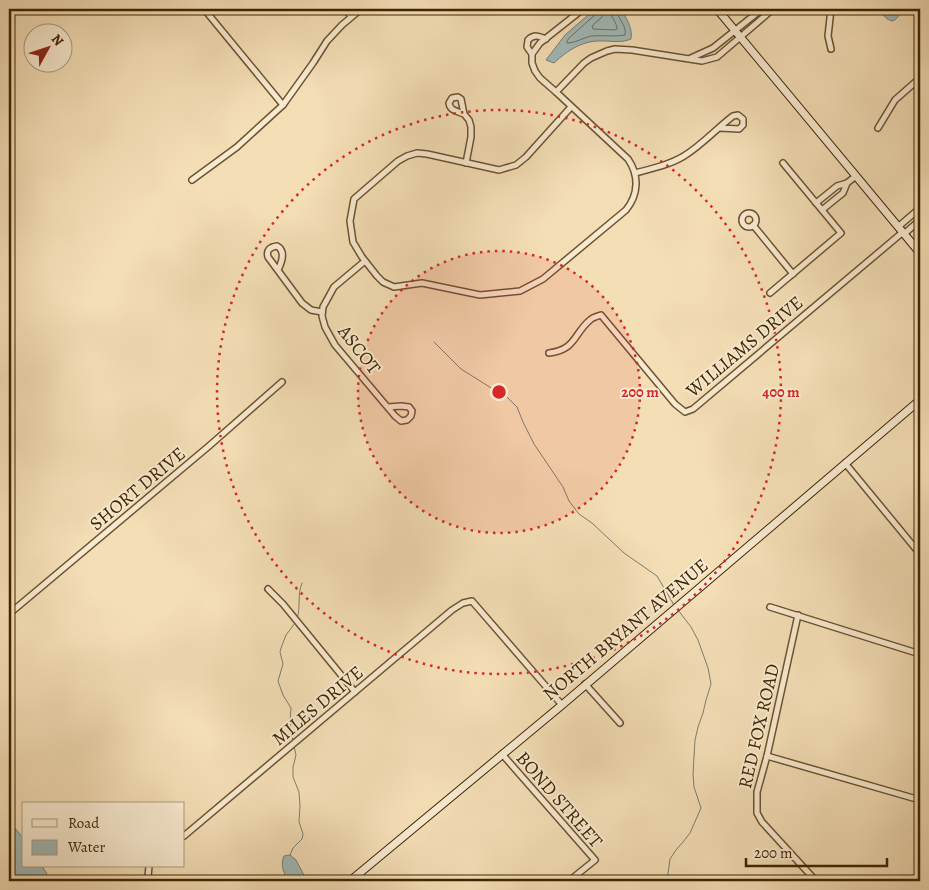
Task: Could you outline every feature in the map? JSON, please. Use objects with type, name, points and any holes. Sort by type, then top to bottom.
[{"type":"street","points":[[204,9],[283,105]]},
{"type":"street","points":[[345,9],[351,16]]},
{"type":"street","points":[[192,180],[237,147],[283,105],[327,41],[351,16],[361,9]]},
{"type":"street","points":[[571,107],[526,157],[516,165],[499,170],[417,153],[398,160],[354,199],[350,221],[353,242],[365,261],[383,282],[394,287],[422,283],[480,295],[520,291],[543,279],[626,210],[636,193],[637,183],[635,173],[628,159],[537,75],[532,64],[532,54],[537,46],[583,9]]},
{"type":"street","points":[[716,9],[920,253]]},
{"type":"street","points":[[556,92],[584,62],[615,49],[702,60],[717,56],[762,9]]},
{"type":"street","points":[[688,59],[738,34],[773,9]]},
{"type":"street","points":[[831,9],[828,36],[831,49]]},
{"type":"street","points":[[532,54],[527,46],[528,40],[533,36],[546,39]]},
{"type":"street","points":[[878,128],[895,100],[920,78]]},
{"type":"street","points":[[464,114],[469,120],[471,127],[466,162]]},
{"type":"street","points":[[635,173],[682,158],[720,128]]},
{"type":"street","points":[[770,294],[841,234],[782,162]]},
{"type":"street","points":[[816,203],[837,186],[847,183],[856,176]]},
{"type":"street","points":[[822,210],[843,193],[847,183]]},
{"type":"street","points":[[902,231],[920,208]]},
{"type":"street","points":[[902,231],[920,220]]},
{"type":"street","points":[[753,225],[793,274]]},
{"type":"street","name":"WILLIAMS DRIVE","points":[[549,352],[556,352],[567,347],[583,327],[592,319],[602,315],[675,404],[684,412],[688,411],[693,409],[902,231]]},
{"type":"street","name":"ASCOT","points":[[365,261],[334,287],[323,307],[322,316],[334,345],[388,408]]},
{"type":"street","points":[[278,270],[302,303],[311,310],[322,312]]},
{"type":"street","name":"SHORT DRIVE","points":[[9,614],[210,446],[282,382]]},
{"type":"street","name":"NORTH BRYANT AVENUE","points":[[350,881],[562,705],[920,400]]},
{"type":"street","points":[[845,463],[920,554]]},
{"type":"street","points":[[268,589],[283,604],[355,692]]},
{"type":"street","name":"MILES DRIVE","points":[[185,835],[452,610],[463,603],[472,601],[562,705]]},
{"type":"street","points":[[770,607],[920,654]]},
{"type":"street","name":"RED FOX ROAD","points":[[798,616],[767,756],[757,792],[757,813],[762,822],[816,881]]},
{"type":"street","points":[[585,684],[620,723]]},
{"type":"street","name":"BOND STREET","points":[[502,754],[595,860],[569,881]]},
{"type":"street","points":[[767,756],[920,800]]},
{"type":"street","points":[[149,868],[148,877],[151,881]]},
{"type":"water","points":[[595,9],[620,9],[630,27],[631,39],[589,42],[570,50],[554,63],[546,60],[565,35]]},
{"type":"water","points":[[881,9],[900,9],[900,13],[893,21],[884,16]]},
{"type":"water","points":[[14,827],[22,837],[22,868],[43,868],[47,874],[40,881],[16,881],[11,873],[9,864],[13,845],[12,829]]},
{"type":"water","points":[[290,855],[296,860],[307,881],[288,881],[282,863],[284,856]]},
{"type":"waterway","points":[[434,342],[461,369],[506,396],[517,407],[534,444],[579,514],[592,523],[624,553],[657,576],[674,605]]},
{"type":"waterway","points":[[297,619],[302,583]]},
{"type":"waterway","points":[[667,881],[670,859],[690,833],[701,808],[694,787],[695,740],[711,684],[708,668],[698,640],[678,610]]},
{"type":"waterway","points":[[293,742],[290,722],[291,708],[283,695],[278,681],[283,664],[281,648],[286,635],[295,623]]},
{"type":"waterway","points":[[290,855],[293,848],[302,839],[303,834],[299,822],[299,792],[293,777],[296,755],[294,746]]},
{"type":"waterway","points":[[9,817],[13,827]]}]
